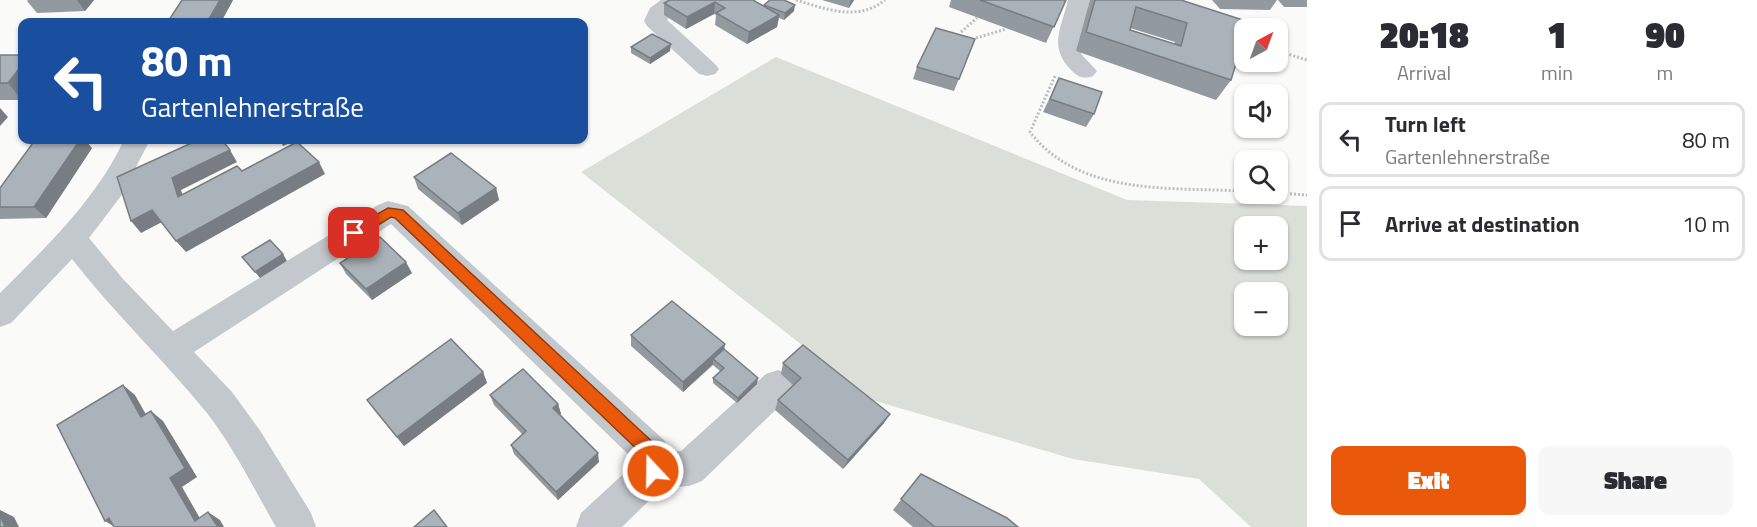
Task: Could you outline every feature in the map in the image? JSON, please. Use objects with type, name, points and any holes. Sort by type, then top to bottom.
[{"type":"street","points":[[674,0],[658,13],[655,21],[707,69]]},
{"type":"street","points":[[1079,0],[1068,48],[1072,58],[1085,71]]},
{"type":"street","points":[[0,314],[96,210],[116,182],[134,144]]},
{"type":"street","points":[[171,350],[388,212],[398,213],[652,453],[653,471]]},
{"type":"street","points":[[72,238],[112,288],[220,403],[248,444],[297,527]]},
{"type":"street","points":[[595,527],[653,471],[689,468],[778,385]]},
{"type":"path","points":[[796,0],[849,13],[872,11],[885,0]]},
{"type":"path","points":[[961,32],[977,18]]},
{"type":"path","points":[[976,38],[1006,29]]},
{"type":"path","points":[[1068,48],[1030,132],[1045,151],[1066,165],[1113,182],[1234,190]]},
{"type":"path","points":[[1288,54],[1307,60]]},
{"type":"path","points":[[1288,194],[1307,195]]},
{"type":"shaded area","points":[[776,57],[1127,200],[1307,206],[1307,527],[1251,527],[1199,479],[1073,459],[872,400],[581,172]]},
{"type":"building","points":[[182,0],[220,0],[210,18],[170,18]]},
{"type":"building","points":[[670,0],[753,0],[779,15],[749,32],[716,13],[725,8],[715,2],[687,17],[664,3]]},
{"type":"building","points":[[770,0],[784,0],[795,5],[785,13],[764,5]]},
{"type":"building","points":[[980,0],[1066,0],[1054,27]]},
{"type":"building","points":[[1095,0],[1181,0],[1237,18],[1234,18],[1234,70],[1231,80],[1086,32]],"holes":[[[1136,7],[1187,23],[1181,46],[1130,30]]]},
{"type":"building","points":[[936,28],[975,39],[959,79],[917,67]]},
{"type":"building","points":[[652,34],[671,44],[650,58],[631,47]]},
{"type":"building","points":[[0,55],[18,55],[18,70],[8,83],[0,83]]},
{"type":"building","points":[[1059,78],[1102,92],[1094,114],[1050,99]]},
{"type":"building","points":[[32,144],[77,144],[34,207],[0,207],[0,188]]},
{"type":"building","points":[[189,144],[225,144],[230,150],[172,178],[178,197],[237,166],[242,171],[293,144],[299,144],[319,162],[176,241],[152,210],[131,221],[117,177]]},
{"type":"building","points":[[451,153],[496,188],[458,213],[414,177]]},
{"type":"building","points":[[380,237],[406,262],[366,289],[340,263]]},
{"type":"building","points":[[270,240],[283,254],[255,272],[242,257]]},
{"type":"building","points":[[672,301],[725,344],[683,382],[631,335]]},
{"type":"building","points":[[451,339],[483,372],[397,437],[367,400]]},
{"type":"building","points":[[803,345],[890,414],[848,460],[778,400],[801,378],[783,363]]},
{"type":"building","points":[[724,349],[758,378],[738,398],[713,378],[724,368],[713,359]]},
{"type":"building","points":[[523,369],[558,404],[553,408],[598,453],[556,492],[511,445],[526,431],[490,395]]},
{"type":"building","points":[[123,385],[141,417],[151,411],[185,468],[170,478],[195,521],[208,512],[218,527],[114,527],[109,518],[105,521],[57,425]]},
{"type":"building","points":[[921,474],[1007,518],[1018,527],[935,527],[901,499]]},
{"type":"building","points":[[434,510],[447,527],[414,527]]},
{"type":"building","points":[[0,515],[5,527],[0,527]]},
{"type":"route","points":[[354,233],[388,212],[398,213],[652,453],[653,471]]}]
